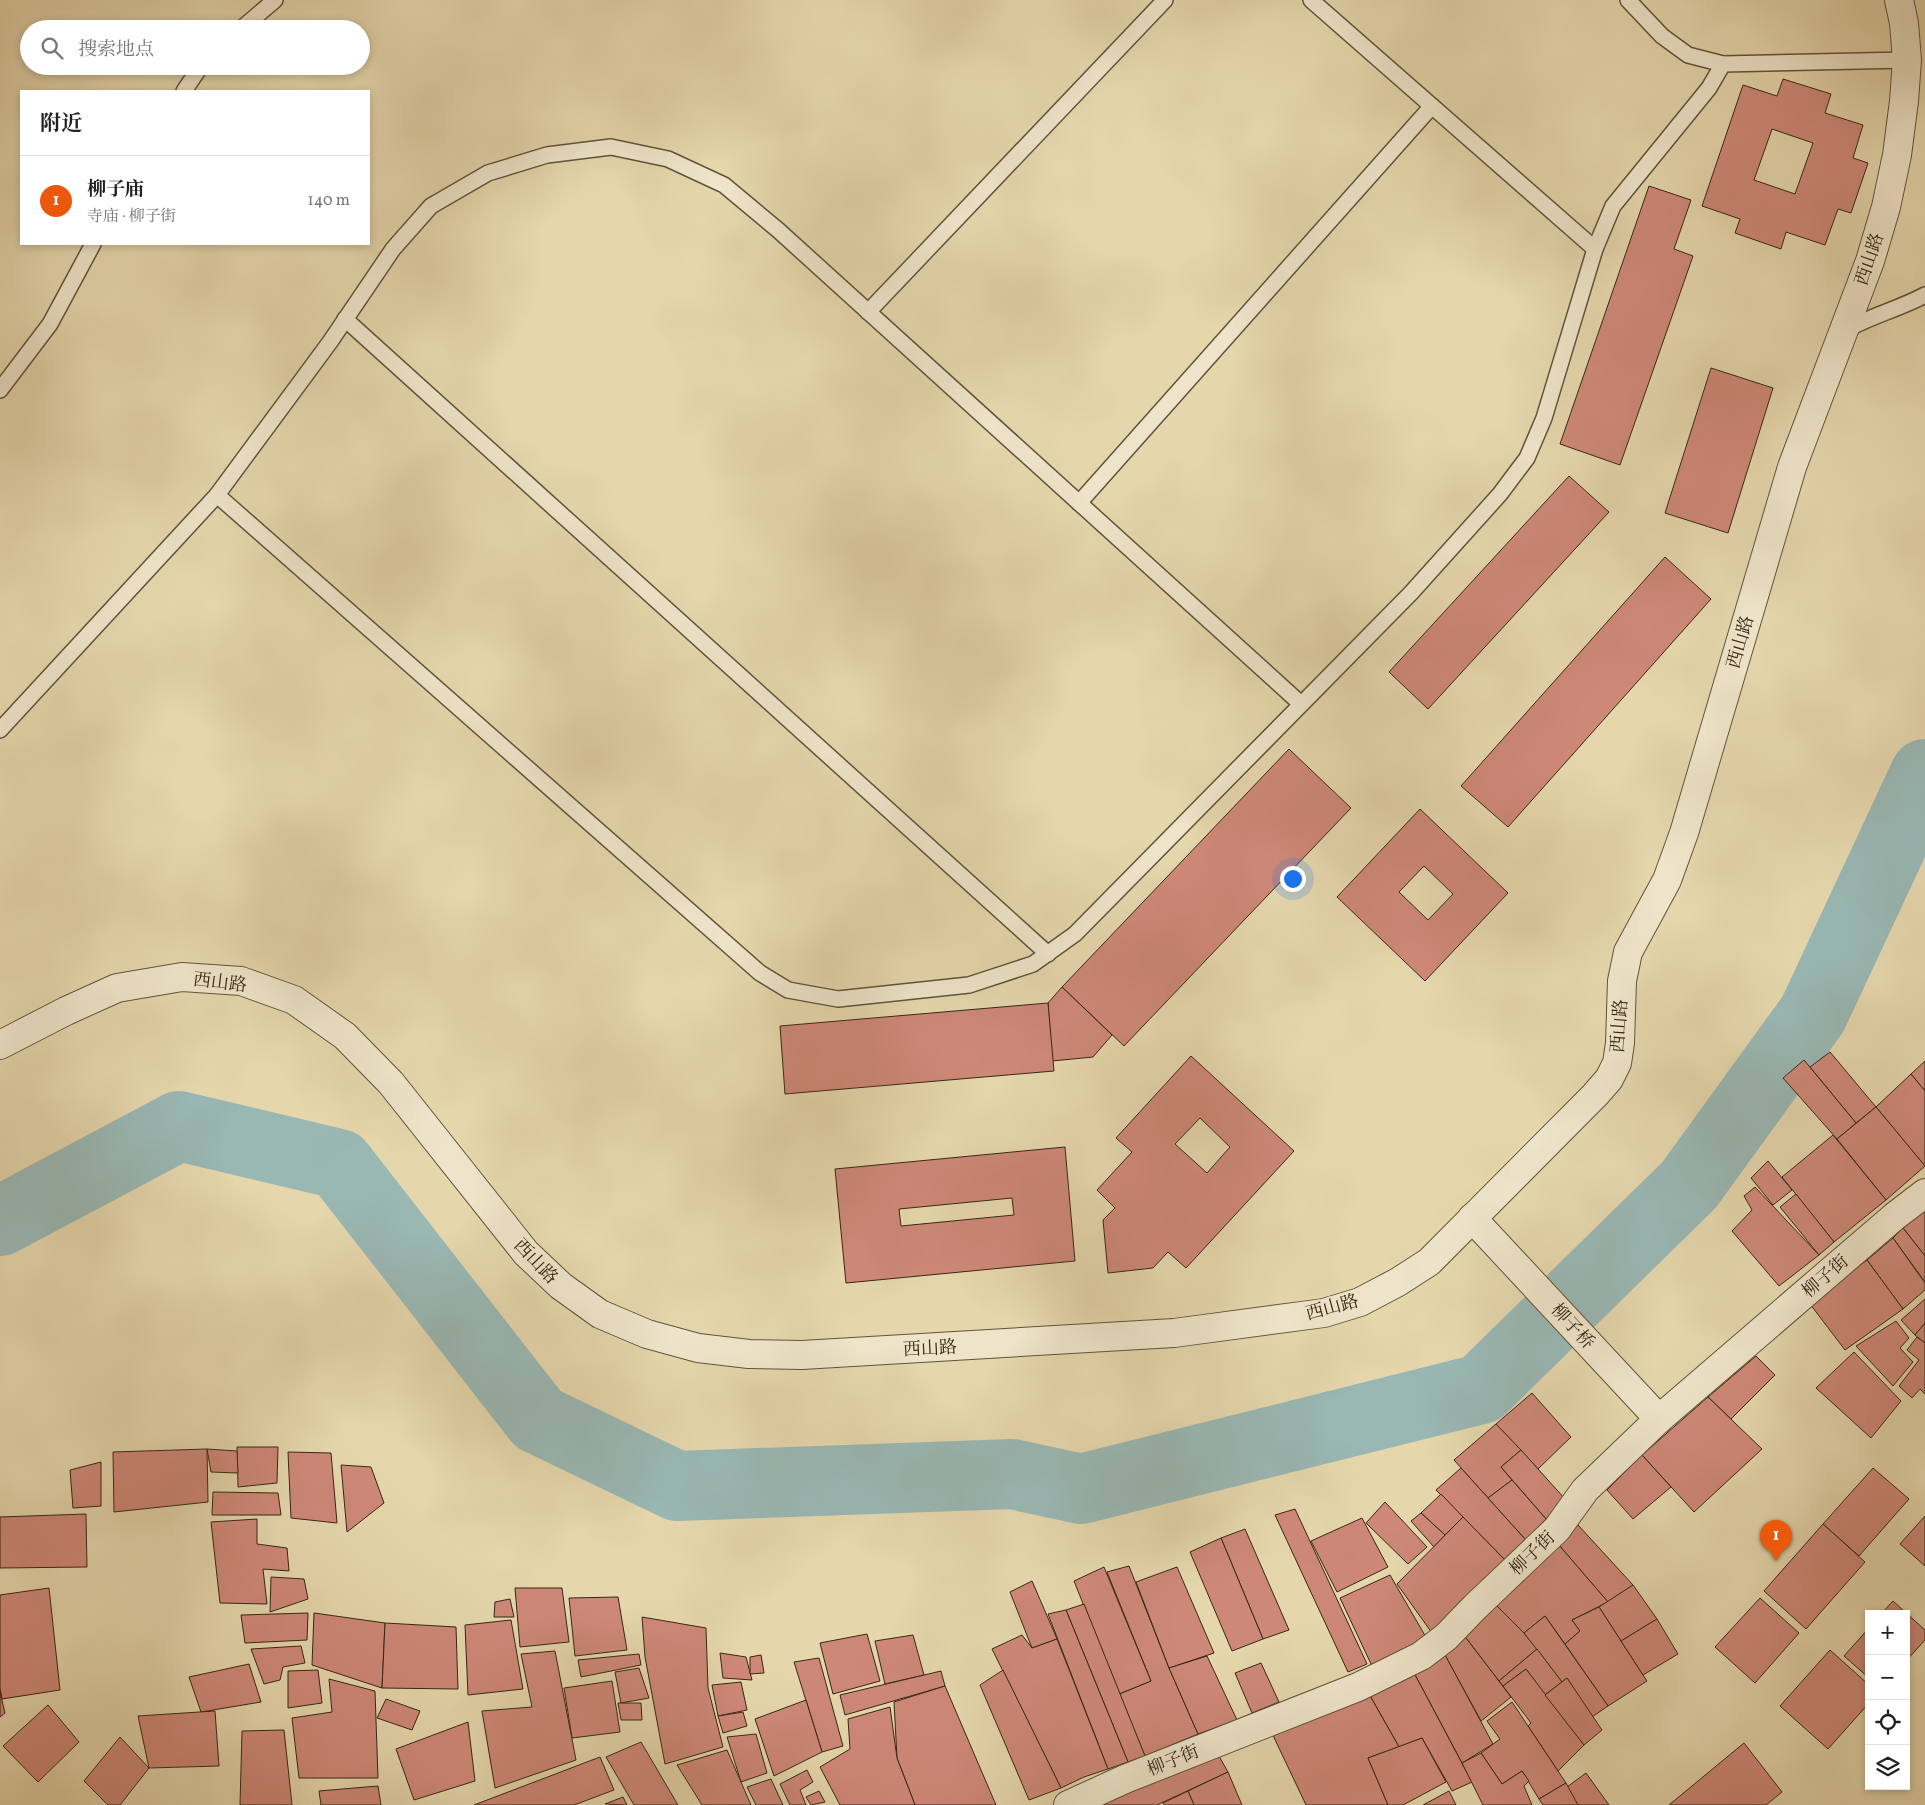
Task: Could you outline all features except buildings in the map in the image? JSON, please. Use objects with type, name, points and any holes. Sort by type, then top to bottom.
[{"type":"street","name":"西山路","points":[[0,1045],[66,1011],[117,988],[182,977],[241,981],[294,1000],[345,1036],[391,1083],[526,1253],[561,1286],[600,1314],[647,1334],[698,1348],[749,1354],[802,1355],[1174,1334],[1324,1312],[1360,1302],[1398,1282],[1429,1262],[1595,1095],[1609,1079],[1617,1063],[1620,1043],[1622,981],[1628,952],[1667,880],[1684,833],[1792,466],[1870,261],[1886,207],[1897,155],[1907,60],[1904,23],[1899,0]]},
{"type":"street","name":"柳子街","points":[[1068,1805],[1125,1779],[1358,1687],[1421,1656],[1446,1637],[1474,1607],[1557,1529],[1585,1490],[1659,1419],[1895,1216],[1925,1193]]},
{"type":"street","name":"柳子桥","points":[[1472,1218],[1659,1419]]},
{"type":"lane","points":[[252,20],[275,0]]},
{"type":"lane","points":[[868,312],[1164,0]]},
{"type":"lane","points":[[1311,0],[1594,249]]},
{"type":"lane","points":[[1628,0],[1662,36],[1688,54],[1723,64],[1907,60]]},
{"type":"lane","points":[[217,495],[760,973],[788,990],[838,998],[969,985],[1033,964],[1075,934],[1411,593],[1500,494],[1527,458],[1544,418],[1594,249],[1613,206],[1709,88],[1723,64]]},
{"type":"lane","points":[[185,90],[195,75]]},
{"type":"lane","points":[[1079,503],[1432,106]]},
{"type":"lane","points":[[0,730],[217,495],[345,319],[393,249],[431,206],[488,173],[547,154],[611,147],[668,159],[724,185],[778,230],[1301,704]]},
{"type":"lane","points":[[0,390],[50,324],[92,245]]},
{"type":"lane","points":[[1844,331],[1859,322],[1908,304],[1925,295]]},
{"type":"lane","points":[[345,319],[1048,954]]},
{"type":"waterway","points":[[0,1221],[179,1126],[339,1164],[538,1419],[677,1486],[1012,1474],[1081,1489],[1481,1389],[1689,1185],[1813,1014],[1925,774]]},
{"type":"place","name":"柳子庙","points":[[1776,1561]]}]
